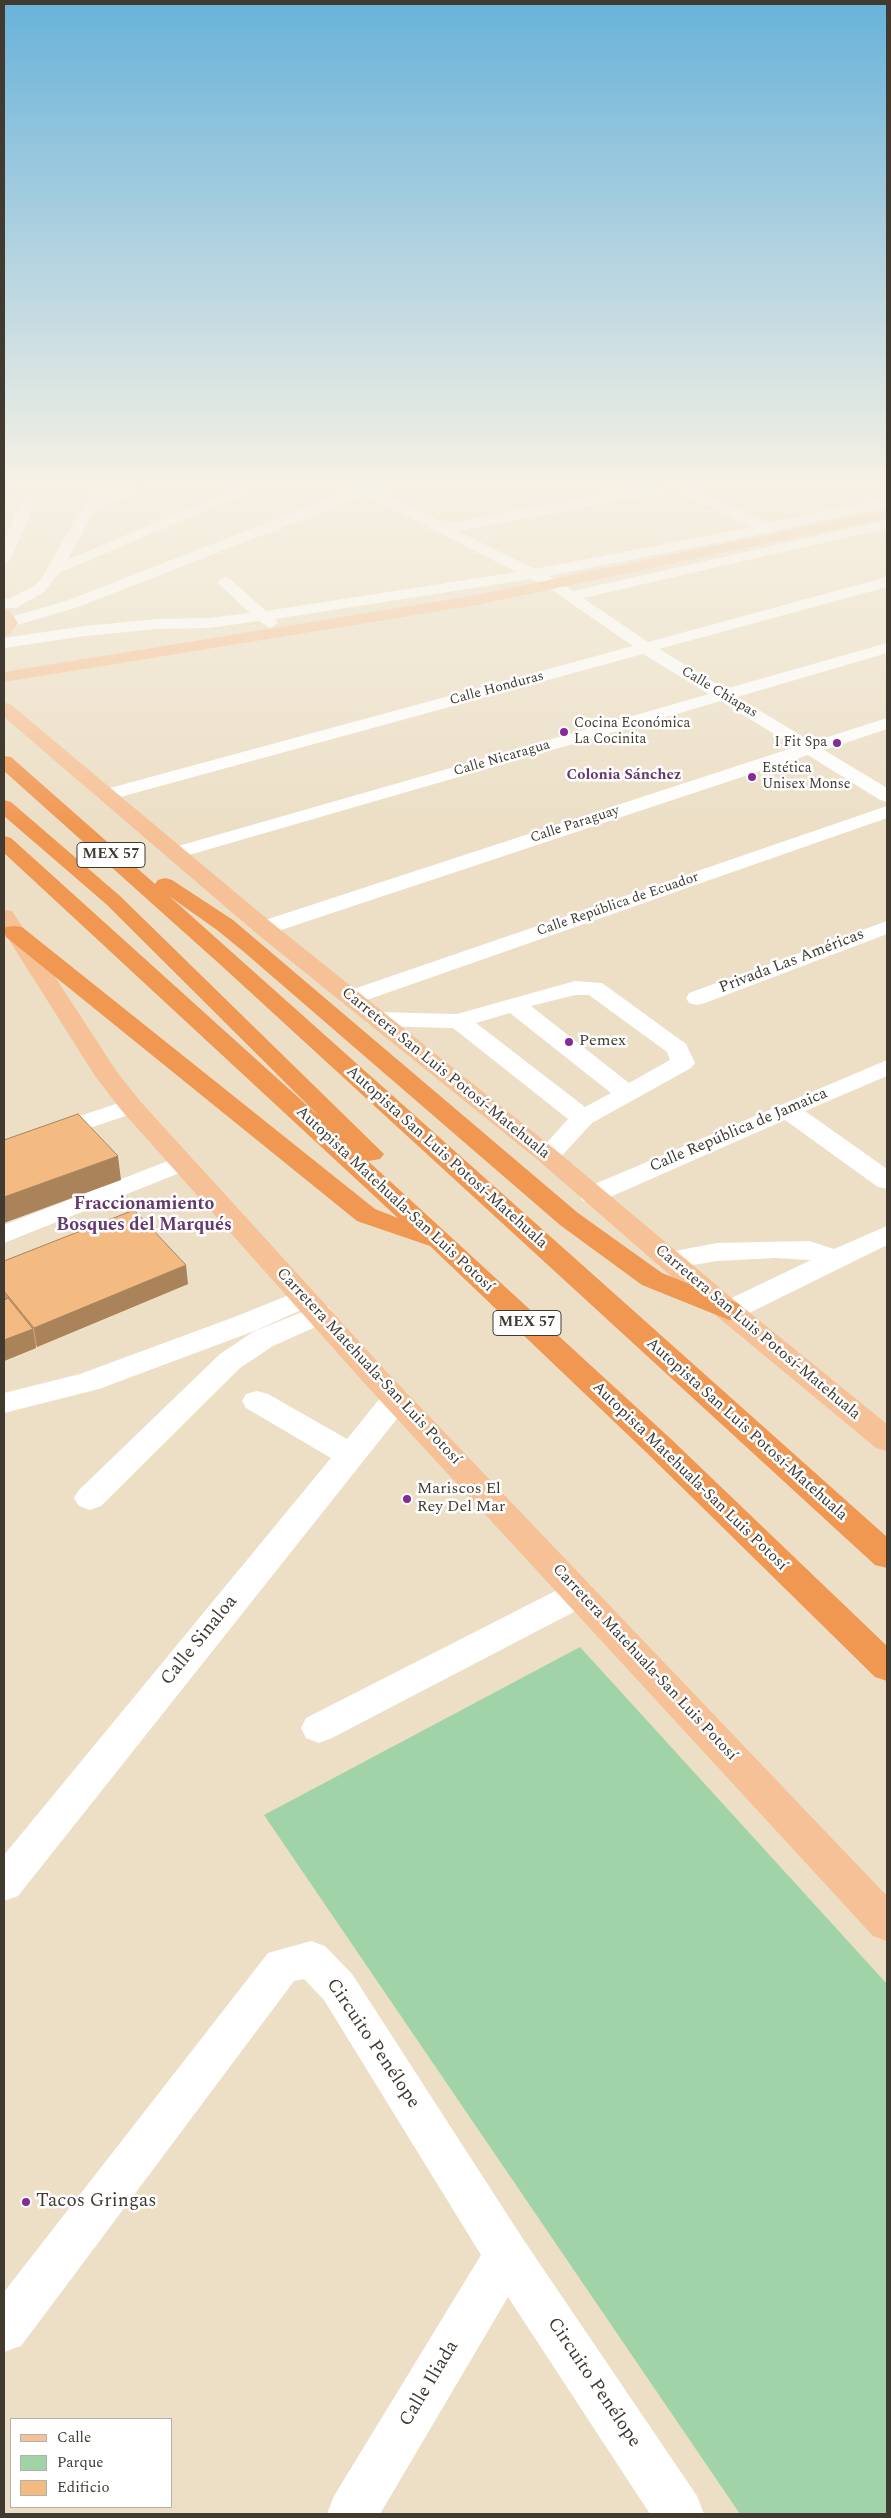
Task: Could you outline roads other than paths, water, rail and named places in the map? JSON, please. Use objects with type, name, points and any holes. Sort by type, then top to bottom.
[{"type":"highway","name":"Autopista San Luis Potosí-Matehuala","points":[[4,761],[66,814],[249,946],[887,1556]]},
{"type":"highway","points":[[4,806],[113,900],[383,1166],[418,1221]]},
{"type":"highway","name":"Autopista Matehuala-San Luis Potosí","points":[[4,842],[441,1242],[660,1447],[887,1667]]},
{"type":"highway","points":[[9,924],[366,1215],[441,1242]]},
{"type":"highway","points":[[249,946],[569,1220],[652,1279],[729,1311]]},
{"type":"main road","points":[[4,670],[271,625],[477,600],[492,596]]},
{"type":"main road","points":[[4,677],[271,625]]},
{"type":"main road","name":"Carretera San Luis Potosí-Matehuala","points":[[4,708],[175,853],[249,946],[350,998],[548,1156],[729,1311],[887,1440]]},
{"type":"main road","points":[[4,722],[26,728]]},
{"type":"main road","name":"Carretera Matehuala-San Luis Potosí","points":[[9,924],[107,1076],[131,1106],[396,1399],[887,1923]]},
{"type":"street","points":[[5,615],[30,596]]},
{"type":"street","points":[[5,615],[39,596]]},
{"type":"street","points":[[5,615],[72,604],[93,596]]},
{"type":"street","points":[[239,596],[271,625]]},
{"type":"street","points":[[4,643],[103,629],[156,624],[271,625],[451,596]]},
{"type":"street","name":"Calle Chiapas","points":[[570,596],[646,648],[887,796]]},
{"type":"street","name":"Calle Honduras","points":[[106,795],[838,596]]},
{"type":"street","name":"Calle Nicaragua","points":[[175,853],[887,648]]},
{"type":"street","name":"Calle Paraguay","points":[[249,946],[809,748],[887,723]]},
{"type":"street","name":"Calle República de Ecuador","points":[[350,998],[887,812]]},
{"type":"street","name":"Privada Las Américas","points":[[697,998],[887,927]]},
{"type":"street","points":[[376,1019],[459,1021],[513,1004],[575,988],[594,988],[678,1049],[683,1063],[582,1118],[548,1156]]},
{"type":"street","points":[[513,1004],[627,1092]]},
{"type":"street","points":[[459,1021],[582,1118]]},
{"type":"street","name":"Calle República de Jamaica","points":[[592,1195],[887,1067]]},
{"type":"street","points":[[4,1149],[131,1106]]},
{"type":"street","points":[[787,1110],[887,1180]]},
{"type":"street","points":[[4,1235],[183,1163]]},
{"type":"street","points":[[729,1311],[887,1234]]},
{"type":"street","points":[[669,1260],[717,1252],[775,1249],[809,1250],[835,1259]]},
{"type":"street","points":[[5,1403],[88,1382],[247,1323],[312,1306]]},
{"type":"street","points":[[90,1498],[230,1360],[312,1306]]},
{"type":"street","name":"Calle Sinaloa","points":[[4,1884],[396,1399]]},
{"type":"street","points":[[258,1401],[350,1455]]},
{"type":"street","points":[[319,1728],[579,1594]]},
{"type":"street","name":"Circuito Penélope","points":[[4,2329],[282,1966],[311,1958],[338,1987],[507,2255],[679,2514]]},
{"type":"street","name":"Calle Iliada","points":[[352,2514],[507,2255]]},
{"type":"place","name":"Cocina Económica La Cocinita","points":[[564,732]]},
{"type":"place","name":"I Fit Spa","points":[[837,743]]},
{"type":"place","name":"Estética Unisex Monse","points":[[752,777]]},
{"type":"place","name":"Pemex","points":[[569,1042]]},
{"type":"place","name":"Mariscos El Rey Del Mar","points":[[407,1499]]},
{"type":"place","name":"Tacos Gringas","points":[[26,2202]]},
{"type":"district","name":"Colonia Sánchez","points":[[624,776]]},
{"type":"district","name":"Fraccionamiento Bosques del Marqués","points":[[144,1215]]}]
